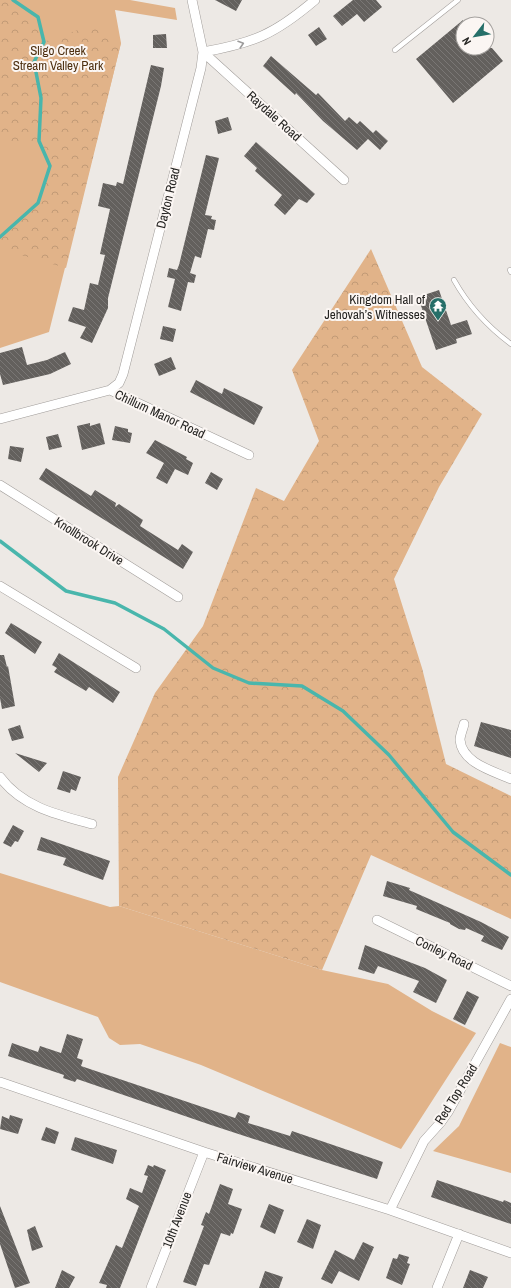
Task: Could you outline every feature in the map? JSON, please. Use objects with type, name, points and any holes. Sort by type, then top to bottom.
[{"type":"street","name":"Dayton Road","points":[[110,390],[119,383],[123,374],[198,81],[203,52],[192,0]]},
{"type":"street","points":[[203,52],[232,47],[276,31],[315,0]]},
{"type":"street","name":"Raydale Road","points":[[203,52],[344,180]]},
{"type":"street","name":"Chillum Manor Road","points":[[0,419],[110,390],[249,455]]},
{"type":"street","name":"Knollbrook Drive","points":[[0,485],[178,597]]},
{"type":"street","points":[[0,586],[136,668]]},
{"type":"street","points":[[464,724],[460,738],[462,748],[467,755],[478,764],[511,779]]},
{"type":"street","points":[[0,777],[13,792],[35,807],[92,824]]},
{"type":"street","name":"Conley Road","points":[[377,920],[511,986]]},
{"type":"street","name":"Red Top Road","points":[[390,1210],[424,1141],[448,1112],[511,999]]},
{"type":"street","name":"Fairview Avenue","points":[[0,1082],[204,1152],[390,1210],[511,1252]]},
{"type":"street","name":"10th Avenue","points":[[151,1288],[204,1152]]},
{"type":"street","points":[[437,1288],[458,1234]]},
{"type":"lane","points":[[395,50],[458,0]]},
{"type":"lane","points":[[454,280],[462,294],[494,332],[511,344]]},
{"type":"green space","name":"Sligo Creek Stream Valley Park","points":[[0,0],[130,0],[175,8],[177,20],[115,10],[121,43],[49,332],[0,348]]},
{"type":"green space","name":"Sligo Creek Stream Valley Park","points":[[0,0],[13,0],[38,17],[44,42],[92,25],[121,43],[66,268],[0,249],[0,237],[38,203],[50,166],[38,141],[0,142]]},
{"type":"green space","points":[[371,249],[422,367],[482,414],[439,487],[394,579],[422,668],[446,764],[511,796],[511,919],[371,855],[322,970],[119,906],[118,777],[155,693],[203,626],[256,488],[284,501],[319,441],[292,370]]},
{"type":"green space","points":[[0,873],[110,907],[119,906],[322,970],[388,984],[432,1011],[476,1033],[401,1149],[201,1065],[140,1044],[120,1045],[109,1038],[98,1017],[0,982]]},
{"type":"green space","points":[[500,1043],[511,1047],[511,1173],[433,1151],[459,1126]]},
{"type":"building","points":[[215,0],[242,0],[236,11]]},
{"type":"building","points":[[353,0],[376,0],[382,7],[364,22],[357,14],[342,26],[333,16]]},
{"type":"building","points":[[319,27],[327,39],[316,46],[308,35]]},
{"type":"building","points":[[455,27],[455,56],[495,56],[495,52],[503,61],[453,103],[416,59]]},
{"type":"building","points":[[166,34],[167,48],[153,48],[153,35]]},
{"type":"building","points":[[271,56],[316,95],[318,93],[345,121],[349,117],[357,124],[360,121],[373,133],[376,130],[388,141],[380,150],[368,139],[357,150],[323,121],[296,93],[295,95],[263,66]]},
{"type":"building","points":[[151,65],[164,68],[161,86],[108,298],[108,308],[92,343],[80,338],[86,327],[68,321],[73,307],[84,310],[90,283],[98,285],[105,255],[100,254],[110,209],[98,206],[103,183],[116,186],[117,182],[123,184]]},
{"type":"building","points":[[228,117],[232,130],[218,134],[215,121]]},
{"type":"building","points":[[256,142],[315,194],[307,203],[299,199],[285,215],[274,205],[282,195],[255,171],[257,168],[244,156]]},
{"type":"building","points":[[206,155],[219,158],[205,215],[212,216],[211,219],[216,220],[214,230],[208,229],[201,258],[195,256],[190,273],[196,275],[194,283],[188,282],[181,311],[168,307],[175,279],[167,277],[169,268],[177,270],[179,265]]},
{"type":"building","name":"Kingdom Hall of Jehovah’s Witnesses","points":[[439,290],[451,325],[467,320],[472,334],[456,339],[457,343],[436,350],[418,297]]},
{"type":"building","points":[[163,326],[176,329],[173,342],[160,339]]},
{"type":"building","points":[[22,347],[27,365],[47,360],[65,352],[71,364],[50,374],[3,385],[0,374],[0,353]]},
{"type":"building","points":[[171,357],[176,369],[159,376],[154,364]]},
{"type":"building","points":[[196,380],[222,394],[224,388],[263,407],[254,425],[190,392]]},
{"type":"building","points":[[90,423],[90,426],[100,423],[105,444],[82,450],[77,426]]},
{"type":"building","points":[[115,426],[128,429],[128,432],[132,433],[130,443],[112,440]]},
{"type":"building","points":[[58,434],[62,447],[49,450],[46,437]]},
{"type":"building","points":[[155,440],[187,457],[186,459],[193,463],[188,475],[175,469],[167,484],[156,478],[164,463],[146,453]]},
{"type":"building","points":[[10,446],[24,448],[21,462],[8,459]]},
{"type":"building","points":[[46,468],[91,496],[95,490],[116,503],[115,507],[119,504],[143,520],[140,526],[178,550],[182,544],[193,552],[183,569],[39,479]]},
{"type":"building","points":[[211,472],[223,479],[217,490],[205,483]]},
{"type":"building","points":[[11,623],[42,642],[35,654],[5,633]]},
{"type":"building","points":[[59,653],[120,692],[113,703],[89,687],[86,691],[54,672],[57,668],[52,665]]},
{"type":"building","points":[[0,655],[4,655],[7,667],[8,666],[15,706],[2,709],[0,698]]},
{"type":"building","points":[[481,722],[511,730],[511,758],[474,746]]},
{"type":"building","points":[[20,725],[24,738],[12,741],[8,729]]},
{"type":"building","points":[[15,753],[47,763],[39,772]]},
{"type":"building","points":[[63,771],[81,777],[76,791],[71,789],[70,793],[57,789]]},
{"type":"building","points":[[13,825],[24,831],[18,842],[15,841],[11,847],[3,843]]},
{"type":"building","points":[[41,837],[110,861],[103,880],[63,865],[66,858],[37,850]]},
{"type":"building","points":[[387,881],[410,888],[409,890],[481,922],[509,937],[502,950],[481,941],[484,936],[466,928],[465,930],[459,929],[450,923],[416,909],[417,906],[383,896]]},
{"type":"building","points":[[365,945],[425,968],[447,980],[436,1003],[413,992],[419,981],[378,966],[374,974],[358,969]]},
{"type":"building","points":[[467,991],[479,997],[465,1025],[453,1019]]},
{"type":"building","points":[[67,1034],[83,1039],[77,1058],[83,1060],[81,1066],[235,1118],[238,1112],[250,1116],[248,1123],[290,1136],[292,1131],[383,1162],[377,1179],[211,1125],[77,1079],[75,1082],[63,1078],[64,1075],[8,1056],[12,1043],[38,1052],[40,1046],[61,1053]]},
{"type":"building","points":[[10,1115],[23,1119],[18,1134],[0,1129],[2,1116],[9,1119]]},
{"type":"building","points":[[46,1127],[59,1132],[55,1144],[41,1140]]},
{"type":"building","points":[[75,1137],[117,1150],[113,1164],[71,1150]]},
{"type":"building","points":[[148,1165],[153,1167],[154,1165],[166,1170],[120,1288],[106,1288],[107,1285],[99,1283],[116,1245],[122,1248],[139,1206],[126,1199],[130,1188],[142,1193],[148,1176],[144,1175]]},
{"type":"building","points":[[437,1180],[503,1202],[504,1200],[511,1203],[511,1224],[431,1197]]},
{"type":"building","points":[[220,1184],[233,1189],[228,1204],[242,1209],[233,1234],[231,1233],[230,1236],[221,1233],[209,1265],[204,1264],[196,1286],[183,1282],[204,1226],[201,1225],[206,1212],[209,1214]]},
{"type":"building","points":[[269,1204],[284,1210],[275,1234],[260,1227]]},
{"type":"building","points":[[0,1206],[30,1283],[15,1288],[0,1244]]},
{"type":"building","points":[[307,1219],[321,1225],[313,1249],[297,1242]]},
{"type":"building","points":[[35,1226],[43,1247],[32,1251],[27,1230]]},
{"type":"building","points":[[363,1242],[374,1247],[359,1281],[339,1271],[332,1284],[321,1279],[335,1250],[354,1260]]},
{"type":"building","points":[[399,1254],[409,1257],[407,1263],[410,1264],[402,1285],[386,1278],[393,1258],[397,1259]]},
{"type":"building","points":[[62,1270],[75,1277],[69,1288],[55,1288]]},
{"type":"building","points":[[470,1270],[488,1277],[483,1288],[463,1288]]},
{"type":"building","points":[[265,1271],[283,1277],[279,1288],[259,1288]]},
{"type":"waterway","points":[[0,237],[38,203],[50,166],[39,141],[41,98],[34,62],[44,42],[38,17],[13,0]]},
{"type":"waterway","points":[[0,541],[66,591],[115,603],[164,629],[213,668],[249,683],[302,686],[343,711],[389,755],[453,832],[511,875]]},
{"type":"place","name":"Kingdom Hall of Jehovah’s Witnesses","points":[[438,321]]}]
